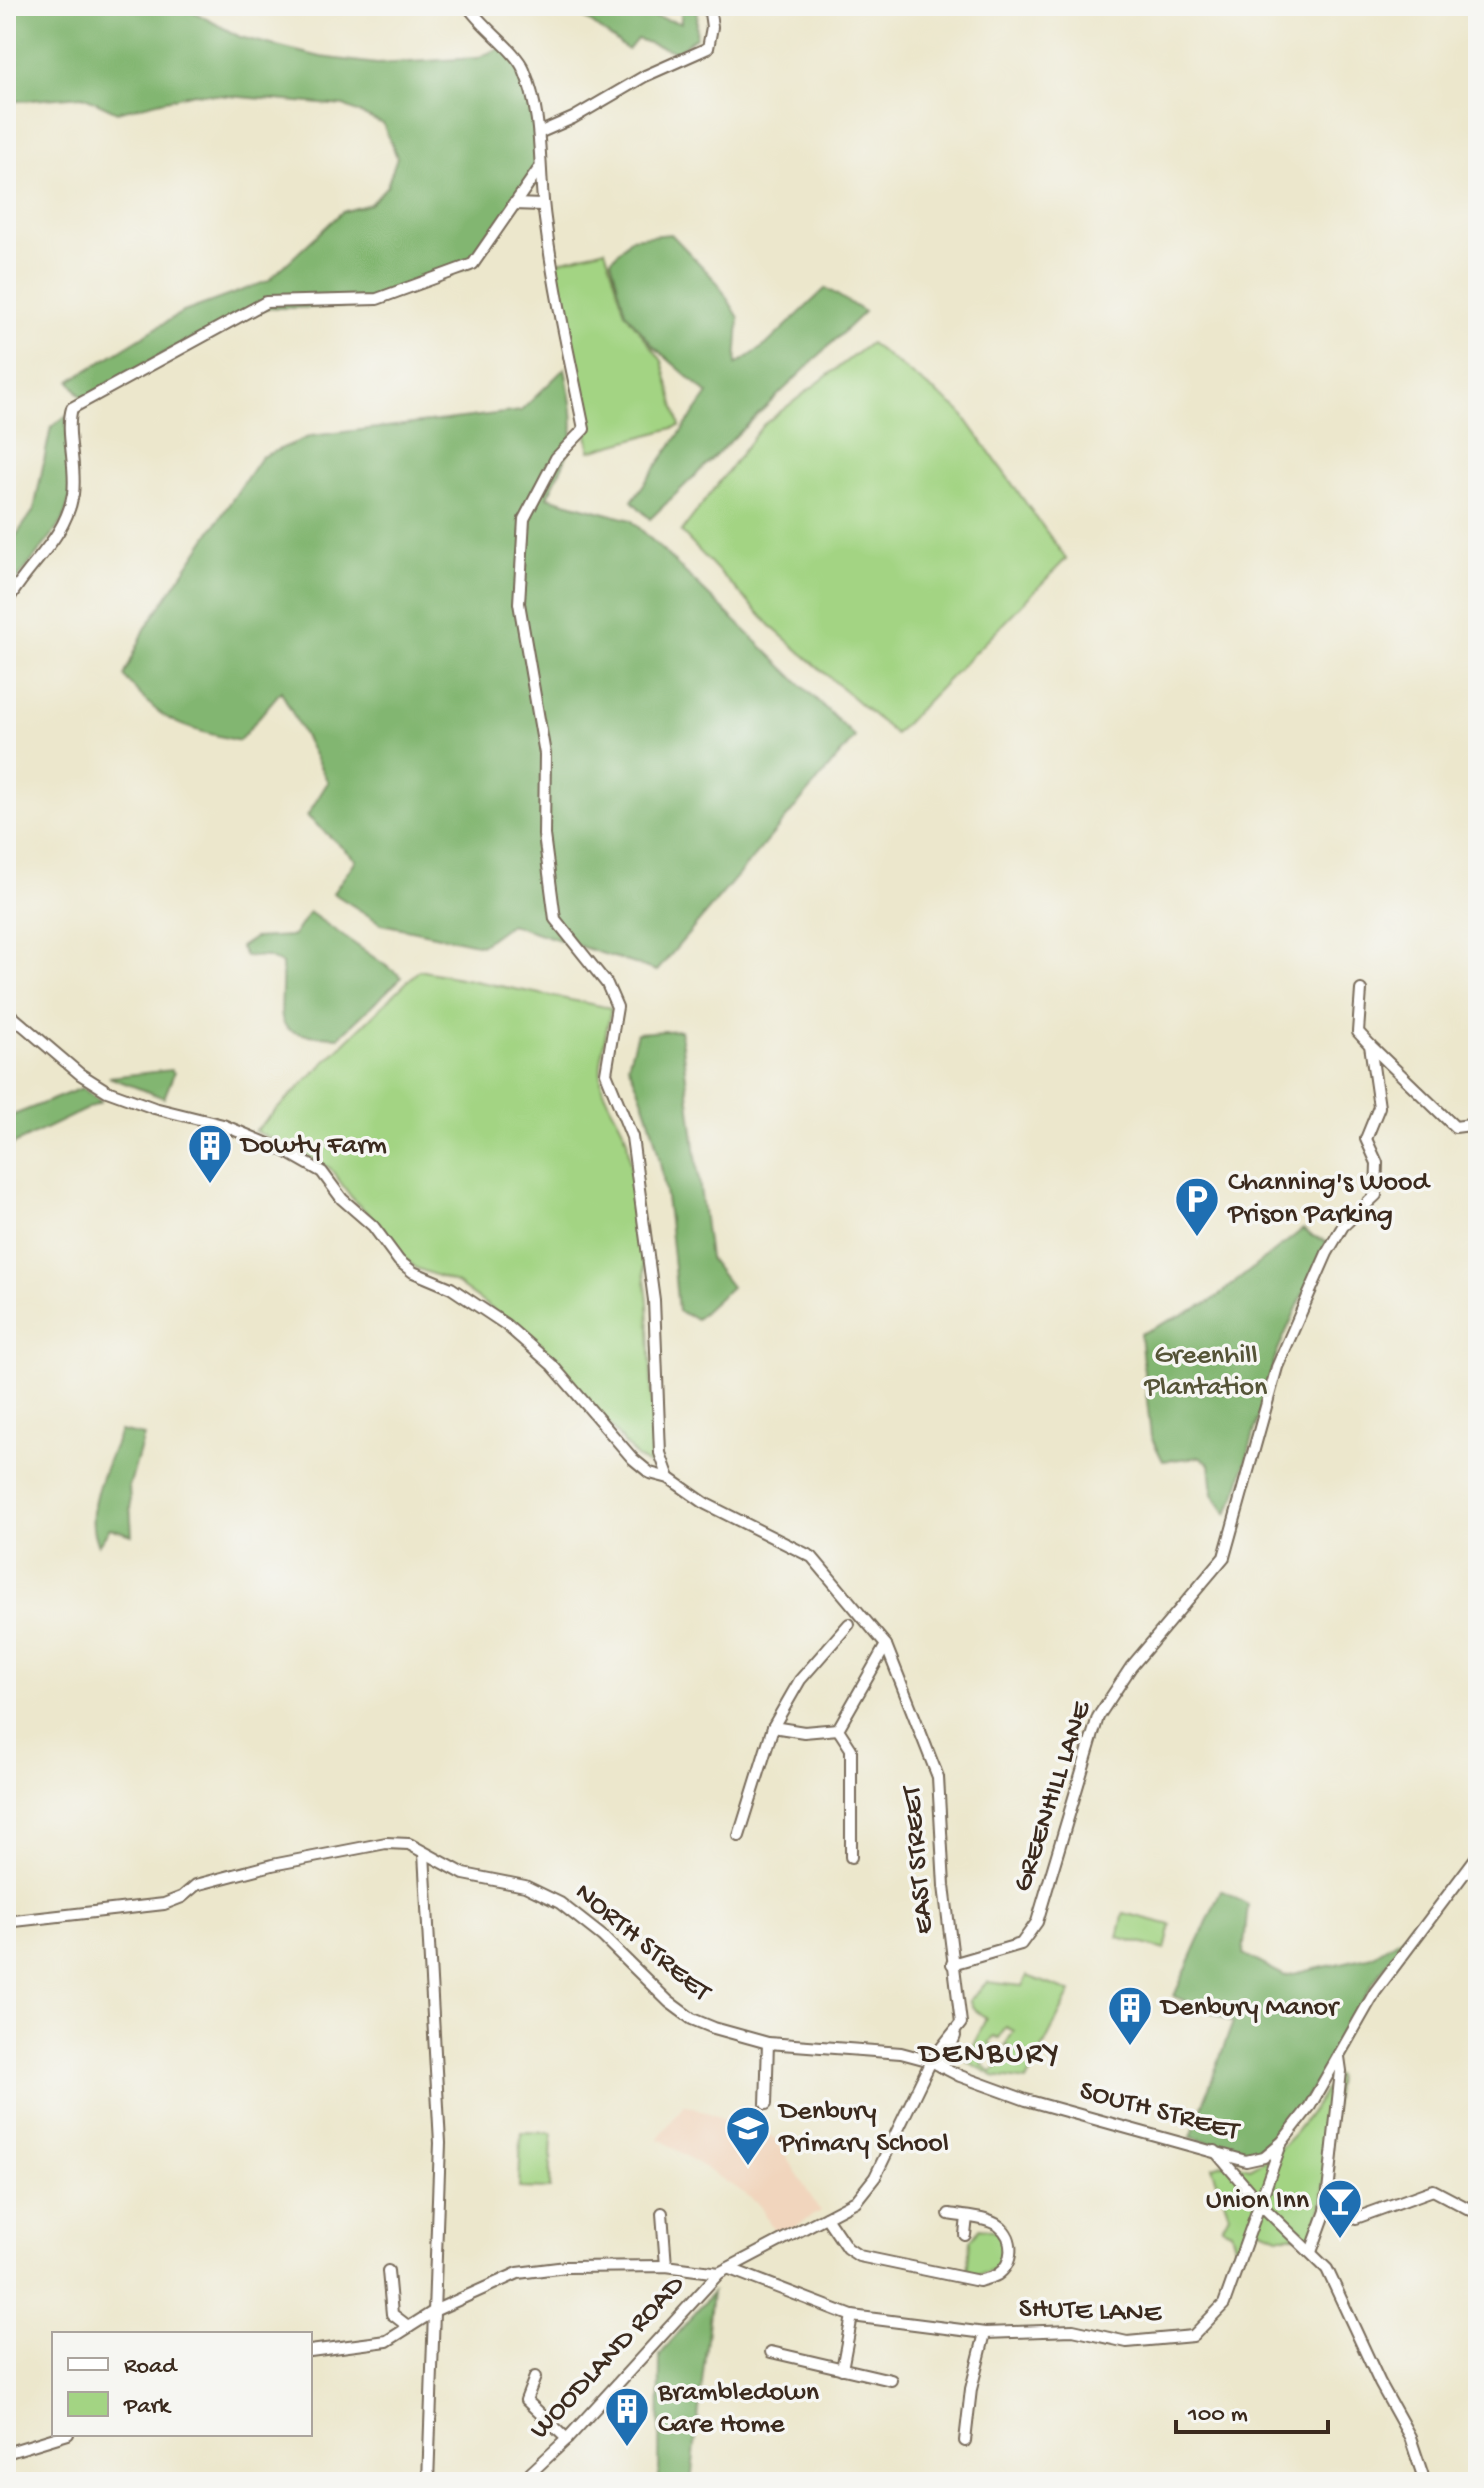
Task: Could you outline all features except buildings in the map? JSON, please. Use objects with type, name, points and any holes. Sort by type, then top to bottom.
[{"type":"street","points":[[468,6],[477,21],[522,66],[541,132],[538,170],[550,261],[584,429],[556,458],[524,519],[519,603],[545,754],[544,835],[555,919],[607,984],[617,1007],[606,1073],[608,1086],[627,1120],[634,1152],[654,1300],[660,1453],[669,1478]]},
{"type":"street","points":[[541,132],[573,118],[645,76],[708,48],[712,27],[709,6]]},
{"type":"street","points":[[6,604],[61,531],[72,496],[75,467],[69,422],[72,408],[266,302],[377,299],[473,264],[538,170]]},
{"type":"street","points":[[513,204],[543,205]]},
{"type":"street","points":[[1361,990],[1358,1032],[1455,1127],[1478,1124]]},
{"type":"street","name":"EAST STREET","points":[[6,1011],[80,1074],[107,1091],[154,1108],[223,1125],[285,1151],[322,1172],[342,1199],[373,1226],[399,1261],[413,1272],[451,1288],[505,1324],[552,1365],[633,1459],[650,1473],[669,1478],[706,1504],[812,1557],[886,1645],[938,1777],[952,1964],[961,2023]]},
{"type":"street","name":"GREENHILL LANE","points":[[952,1964],[1021,1944],[1037,1922],[1098,1717],[1131,1667],[1224,1557],[1277,1367],[1327,1253],[1343,1226],[1376,1195],[1377,1163],[1366,1139],[1379,1107],[1370,1045]]},
{"type":"street","points":[[739,1836],[773,1727],[800,1680],[849,1624]]},
{"type":"street","points":[[838,1729],[886,1645]]},
{"type":"street","points":[[773,1727],[804,1732],[838,1729]]},
{"type":"street","points":[[838,1729],[851,1749],[851,1857]]},
{"type":"street","name":"NORTH STREET","points":[[6,1922],[164,1904],[214,1879],[386,1843],[409,1844],[464,1874],[525,1886],[560,1903],[602,1936],[669,2002],[692,2019],[768,2043],[901,2053],[931,2061]]},
{"type":"street","points":[[424,1853],[440,2143],[428,2482]]},
{"type":"street","points":[[1282,2142],[1310,2106],[1381,1983],[1478,1855]]},
{"type":"street","points":[[931,2061],[961,2023]]},
{"type":"street","points":[[942,2067],[961,2023]]},
{"type":"street","points":[[766,2104],[768,2043]]},
{"type":"street","points":[[1311,2252],[1326,2211],[1341,2071],[1339,2057]]},
{"type":"street","name":"SOUTH STREET","points":[[931,2061],[1026,2100],[1246,2161],[1264,2157],[1282,2142]]},
{"type":"street","name":"WOODLAND ROAD","points":[[521,2482],[567,2439],[725,2271],[856,2201],[875,2177],[931,2061]]},
{"type":"street","name":"SHUTE LANE","points":[[312,2351],[387,2341],[436,2310],[518,2273],[566,2267],[666,2266],[725,2271],[852,2316],[985,2333],[1073,2330],[1127,2342],[1193,2336],[1224,2304],[1282,2142]]},
{"type":"street","points":[[1215,2151],[1260,2204],[1327,2269],[1380,2383],[1410,2437],[1425,2482]]},
{"type":"street","points":[[1326,2211],[1356,2218],[1433,2190],[1471,2210],[1478,2209]]},
{"type":"street","points":[[662,2213],[666,2266]]},
{"type":"street","points":[[826,2217],[847,2248],[859,2256],[979,2281],[998,2275],[1010,2260],[1010,2240],[1000,2227],[949,2214]]},
{"type":"street","points":[[965,2235],[967,2217]]},
{"type":"street","points":[[388,2271],[392,2314],[409,2327]]},
{"type":"street","points":[[842,2369],[852,2316]]},
{"type":"street","points":[[965,2441],[971,2389],[985,2333]]},
{"type":"street","points":[[771,2352],[891,2380]]},
{"type":"street","points":[[535,2377],[526,2400],[567,2439]]},
{"type":"street","points":[[6,2453],[61,2436]]},
{"type":"shaded area","name":"Denbury Primary School","points":[[685,2104],[775,2138],[820,2211],[778,2237],[760,2206],[747,2195],[658,2138]]},
{"type":"green space","points":[[6,6],[183,6],[240,37],[321,57],[377,64],[477,58],[503,47],[522,66],[532,95],[538,170],[470,267],[359,307],[267,308],[182,343],[83,399],[70,381],[181,313],[268,281],[342,212],[370,204],[387,186],[397,157],[383,124],[344,106],[194,93],[117,112],[83,96],[6,102]]},
{"type":"green space","points":[[568,6],[632,6],[638,13],[681,23],[681,6],[698,6],[696,37],[676,52],[637,39],[628,50]]},
{"type":"green space","points":[[671,234],[718,283],[739,318],[736,365],[766,345],[826,288],[864,312],[650,519],[632,501],[708,394],[653,346],[625,312],[611,260],[631,238]]},
{"type":"green space","points":[[605,249],[625,312],[662,361],[680,426],[590,451],[556,262]]},
{"type":"green space","points":[[870,343],[960,411],[1066,559],[895,734],[775,630],[681,532],[763,425]]},
{"type":"green space","points":[[565,368],[572,408],[572,435],[565,461],[547,497],[631,520],[855,737],[657,971],[510,924],[481,945],[382,924],[333,893],[356,860],[307,816],[328,782],[281,691],[239,741],[174,722],[150,705],[124,676],[145,629],[261,457],[311,436],[521,411]]},
{"type":"green space","points":[[66,416],[76,479],[63,521],[6,594],[6,550],[34,510],[51,427]]},
{"type":"green space","points":[[309,912],[402,977],[339,1037],[315,1036],[288,1029],[281,1013],[282,964],[268,957],[245,956],[240,947],[254,938],[293,936]]},
{"type":"green space","points":[[419,970],[611,1008],[601,1059],[601,1080],[627,1140],[648,1302],[654,1453],[662,1472],[636,1457],[556,1361],[510,1322],[456,1283],[416,1268],[402,1256],[385,1230],[352,1198],[330,1168],[255,1131]]},
{"type":"green space","points":[[680,1030],[709,1258],[731,1287],[696,1319],[678,1311],[669,1217],[658,1155],[641,1094],[628,1065],[637,1033]]},
{"type":"green space","points":[[171,1070],[174,1073],[164,1098],[109,1077]]},
{"type":"green space","points":[[82,1088],[101,1102],[6,1148],[6,1118]]},
{"type":"green space","name":"Greenhill Plantation","points":[[1303,1229],[1327,1241],[1277,1352],[1236,1496],[1227,1514],[1213,1494],[1210,1464],[1200,1457],[1163,1461],[1151,1437],[1140,1334],[1210,1302]]},
{"type":"green space","points":[[120,1431],[144,1436],[129,1487],[132,1535],[110,1528],[98,1545],[94,1532],[94,1503]]},
{"type":"green space","points":[[1221,1890],[1248,1905],[1243,1954],[1285,1976],[1372,1956],[1412,1931],[1375,1980],[1305,2100],[1288,2122],[1252,2154],[1191,2137],[1233,2022],[1174,1996]]},
{"type":"green space","points":[[1124,1913],[1171,1925],[1165,1950],[1118,1937]]},
{"type":"green space","points":[[1027,1976],[1071,1992],[1026,2081],[994,2076],[967,2061],[986,2018],[969,2001],[987,1982],[1022,1986]],"holes":[[[1006,2027],[1014,2031],[1005,2045],[1012,2049],[1007,2056],[1002,2054],[999,2058],[1003,2062],[992,2072],[982,2065],[993,2047],[989,2043],[994,2036],[999,2038]]]},
{"type":"green space","points":[[1335,2075],[1322,2206],[1311,2236],[1279,2236],[1249,2224],[1240,2250],[1236,2248],[1231,2231],[1222,2227],[1229,2214],[1212,2167],[1229,2162],[1250,2168],[1265,2160],[1299,2128]]},
{"type":"green space","points":[[521,2132],[552,2133],[550,2189],[519,2188]]},
{"type":"green space","points":[[980,2228],[998,2231],[1004,2240],[1004,2257],[1000,2264],[986,2273],[967,2273],[970,2241]]},
{"type":"green space","points":[[712,2293],[691,2482],[659,2482],[660,2355]]},
{"type":"place","name":"Dowty Farm","points":[[210,1185]]},
{"type":"place","name":"Channing's Wood Prison Parking","points":[[1197,1238]]},
{"type":"place","name":"Denbury Manor","points":[[1130,2047]]},
{"type":"place","name":"Denbury Primary School","points":[[748,2167]]},
{"type":"place","name":"Union Inn","points":[[1340,2240]]},
{"type":"place","name":"Brambledown Care Home","points":[[627,2448]]},
{"type":"district","name":"DENBURY","points":[[990,2055]]}]
